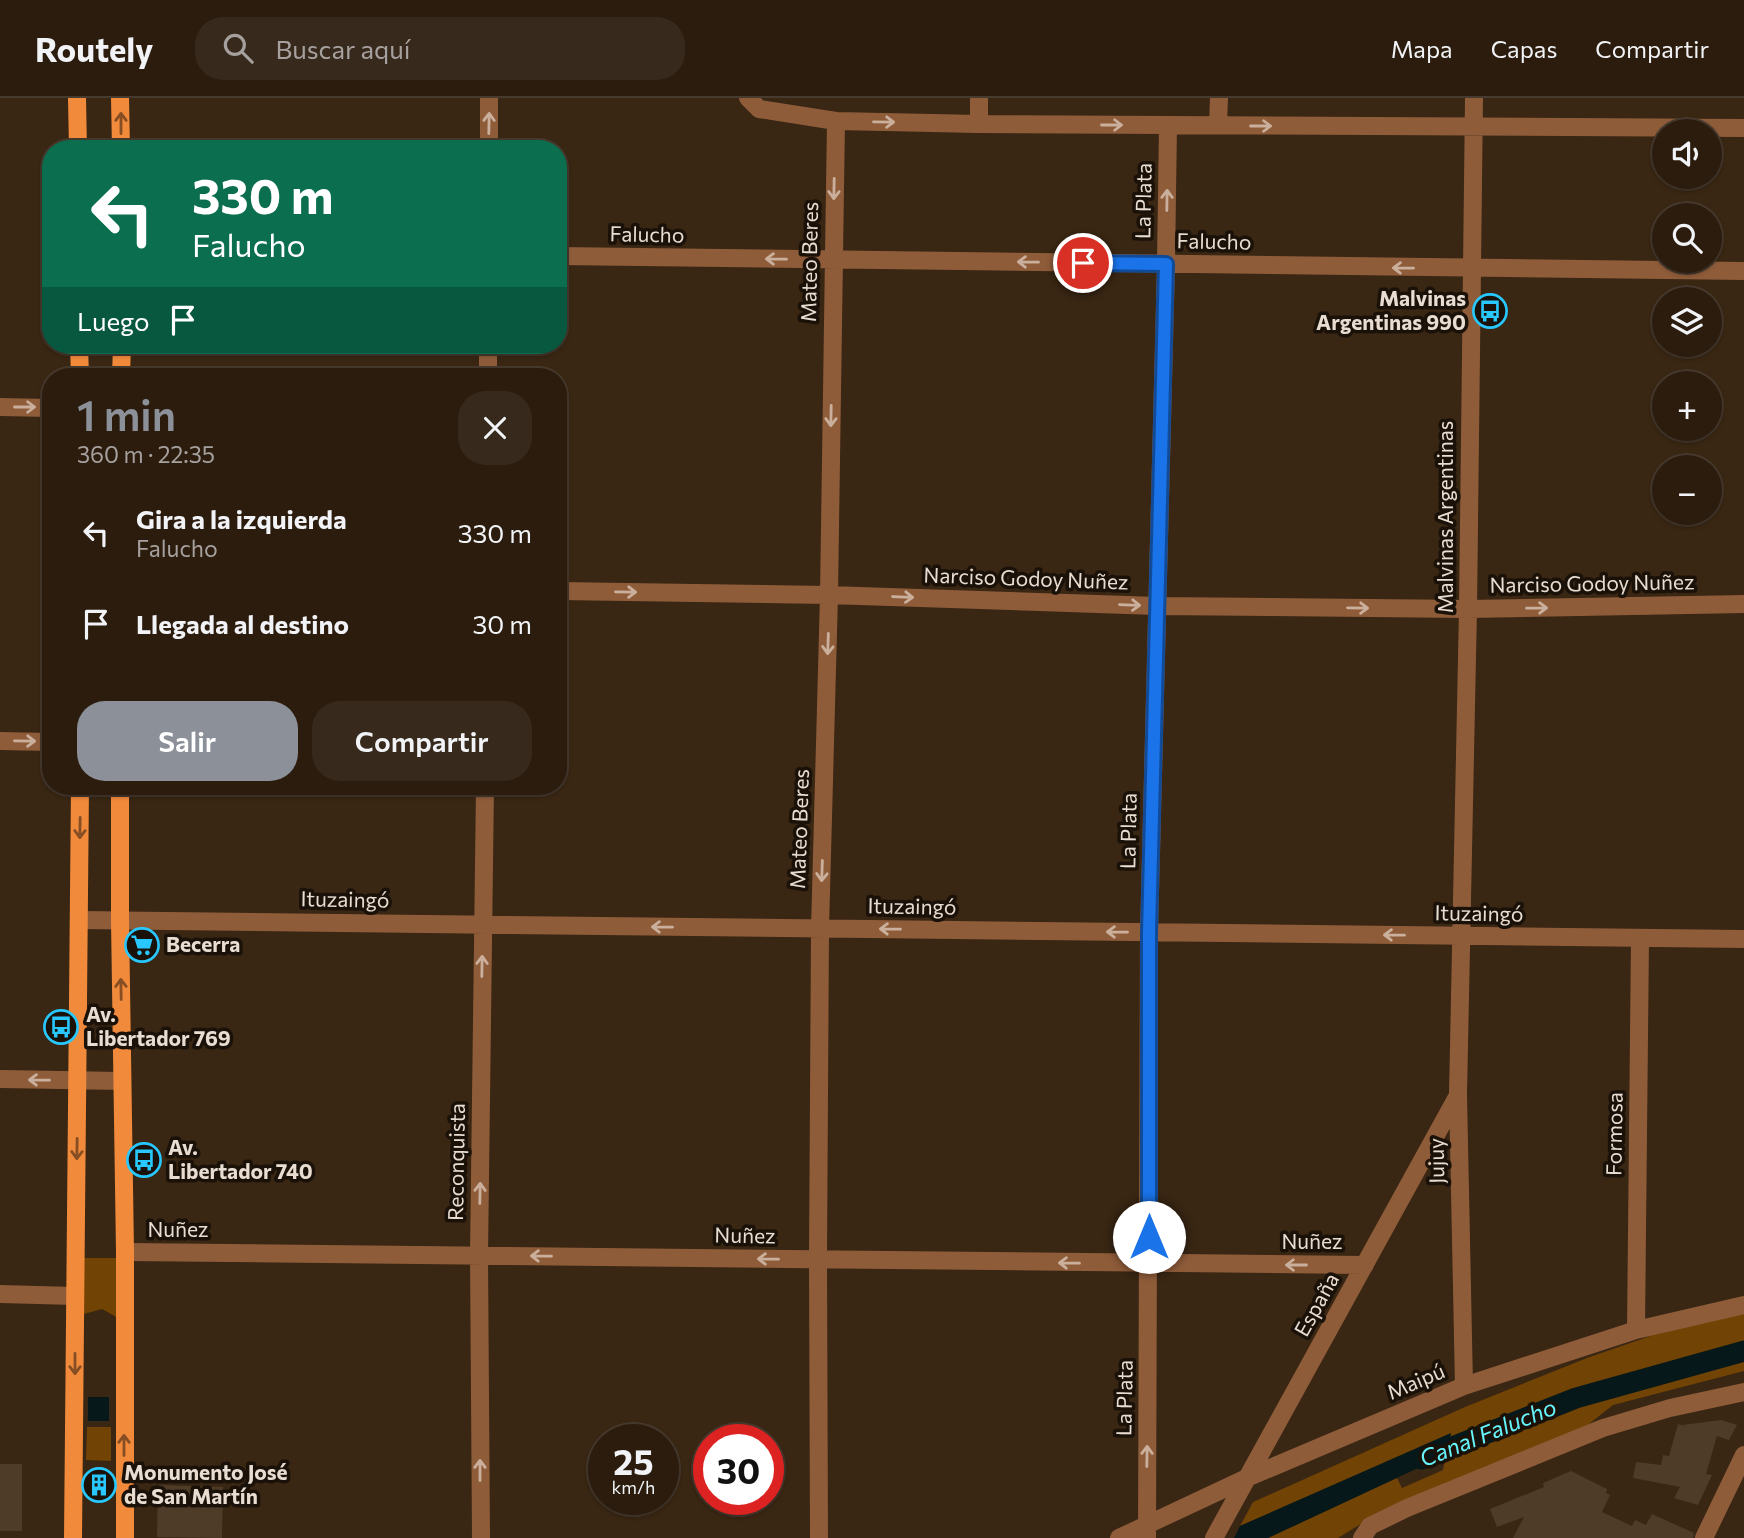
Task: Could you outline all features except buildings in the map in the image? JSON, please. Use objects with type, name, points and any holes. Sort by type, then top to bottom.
[{"type":"main road","points":[[78,98],[78,140]]},
{"type":"main road","points":[[120,98],[121,140]]},
{"type":"main road","points":[[73,1538],[80,795]]},
{"type":"main road","points":[[120,795],[125,1538]]},
{"type":"street","points":[[489,98],[489,140]]},
{"type":"street","points":[[748,98],[759,109],[836,121],[1744,128]]},
{"type":"street","points":[[979,98],[979,124]]},
{"type":"street","points":[[1218,125],[1219,98]]},
{"type":"street","name":"Malvinas Argentinas","points":[[1462,936],[1474,98]]},
{"type":"street","name":"Mateo Beres","points":[[819,1538],[820,929],[829,595],[836,121]]},
{"type":"street","name":"La Plata","points":[[1146,1531],[1149,933],[1168,125]]},
{"type":"street","name":"Falucho","points":[[567,257],[1744,271]]},
{"type":"street","points":[[0,407],[42,408]]},
{"type":"street","name":"Narciso Godoy Nuñez","points":[[567,591],[829,595],[1157,606],[1468,609],[1744,604]]},
{"type":"street","points":[[0,741],[42,741]]},
{"type":"street","name":"Reconquista","points":[[481,1538],[479,1255],[485,795]]},
{"type":"street","name":"Ituzaingó","points":[[79,920],[1744,939]]},
{"type":"street","name":"Jujuy","points":[[1462,936],[1458,1094],[1464,1386]]},
{"type":"street","name":"Formosa","points":[[1636,1330],[1640,938]]},
{"type":"street","points":[[0,1079],[122,1082]]},
{"type":"street","name":"España","points":[[1214,1538],[1458,1094]]},
{"type":"street","name":"Nuñez","points":[[125,1252],[1149,1265],[1365,1265]]},
{"type":"street","points":[[0,1294],[75,1296]]},
{"type":"street","name":"Maipú","points":[[1119,1538],[1146,1531],[1249,1477],[1464,1386],[1636,1330],[1744,1306]]},
{"type":"street","points":[[1362,1538],[1370,1526],[1407,1508],[1603,1428],[1670,1408],[1744,1392]]},
{"type":"street","points":[[1704,1538],[1744,1455]]},
{"type":"shaded area","points":[[75,1258],[125,1258],[118,1318],[102,1309],[84,1314]]},
{"type":"shaded area","points":[[1744,1312],[1744,1371],[1613,1405],[1584,1428],[1382,1511],[1338,1538],[1268,1538],[1397,1478],[1402,1488],[1443,1470],[1450,1434],[1240,1526],[1253,1502],[1465,1407],[1587,1358],[1685,1324]]},
{"type":"shaded area","points":[[88,1397],[109,1397],[109,1421],[88,1421]]},
{"type":"shaded area","points":[[87,1427],[111,1427],[111,1461],[86,1460]]},
{"type":"shaded area","points":[[1451,1433],[1448,1454],[1268,1538],[1234,1538],[1240,1526]]},
{"type":"waterway","name":"Canal Falucho","points":[[1422,1459],[1576,1398],[1744,1351]]},
{"type":"place","name":"Malvinas Argentinas 990","points":[[1490,311]]},
{"type":"place","name":"Becerra","points":[[142,945]]},
{"type":"place","name":"Av. Libertador 769","points":[[61,1027]]},
{"type":"place","name":"Av. Libertador 740","points":[[144,1160]]},
{"type":"place","name":"Monumento José de San Martín","points":[[99,1485]]},
{"type":"route","points":[[1083,263],[1166,264],[1149,933],[1149,1237]]}]
